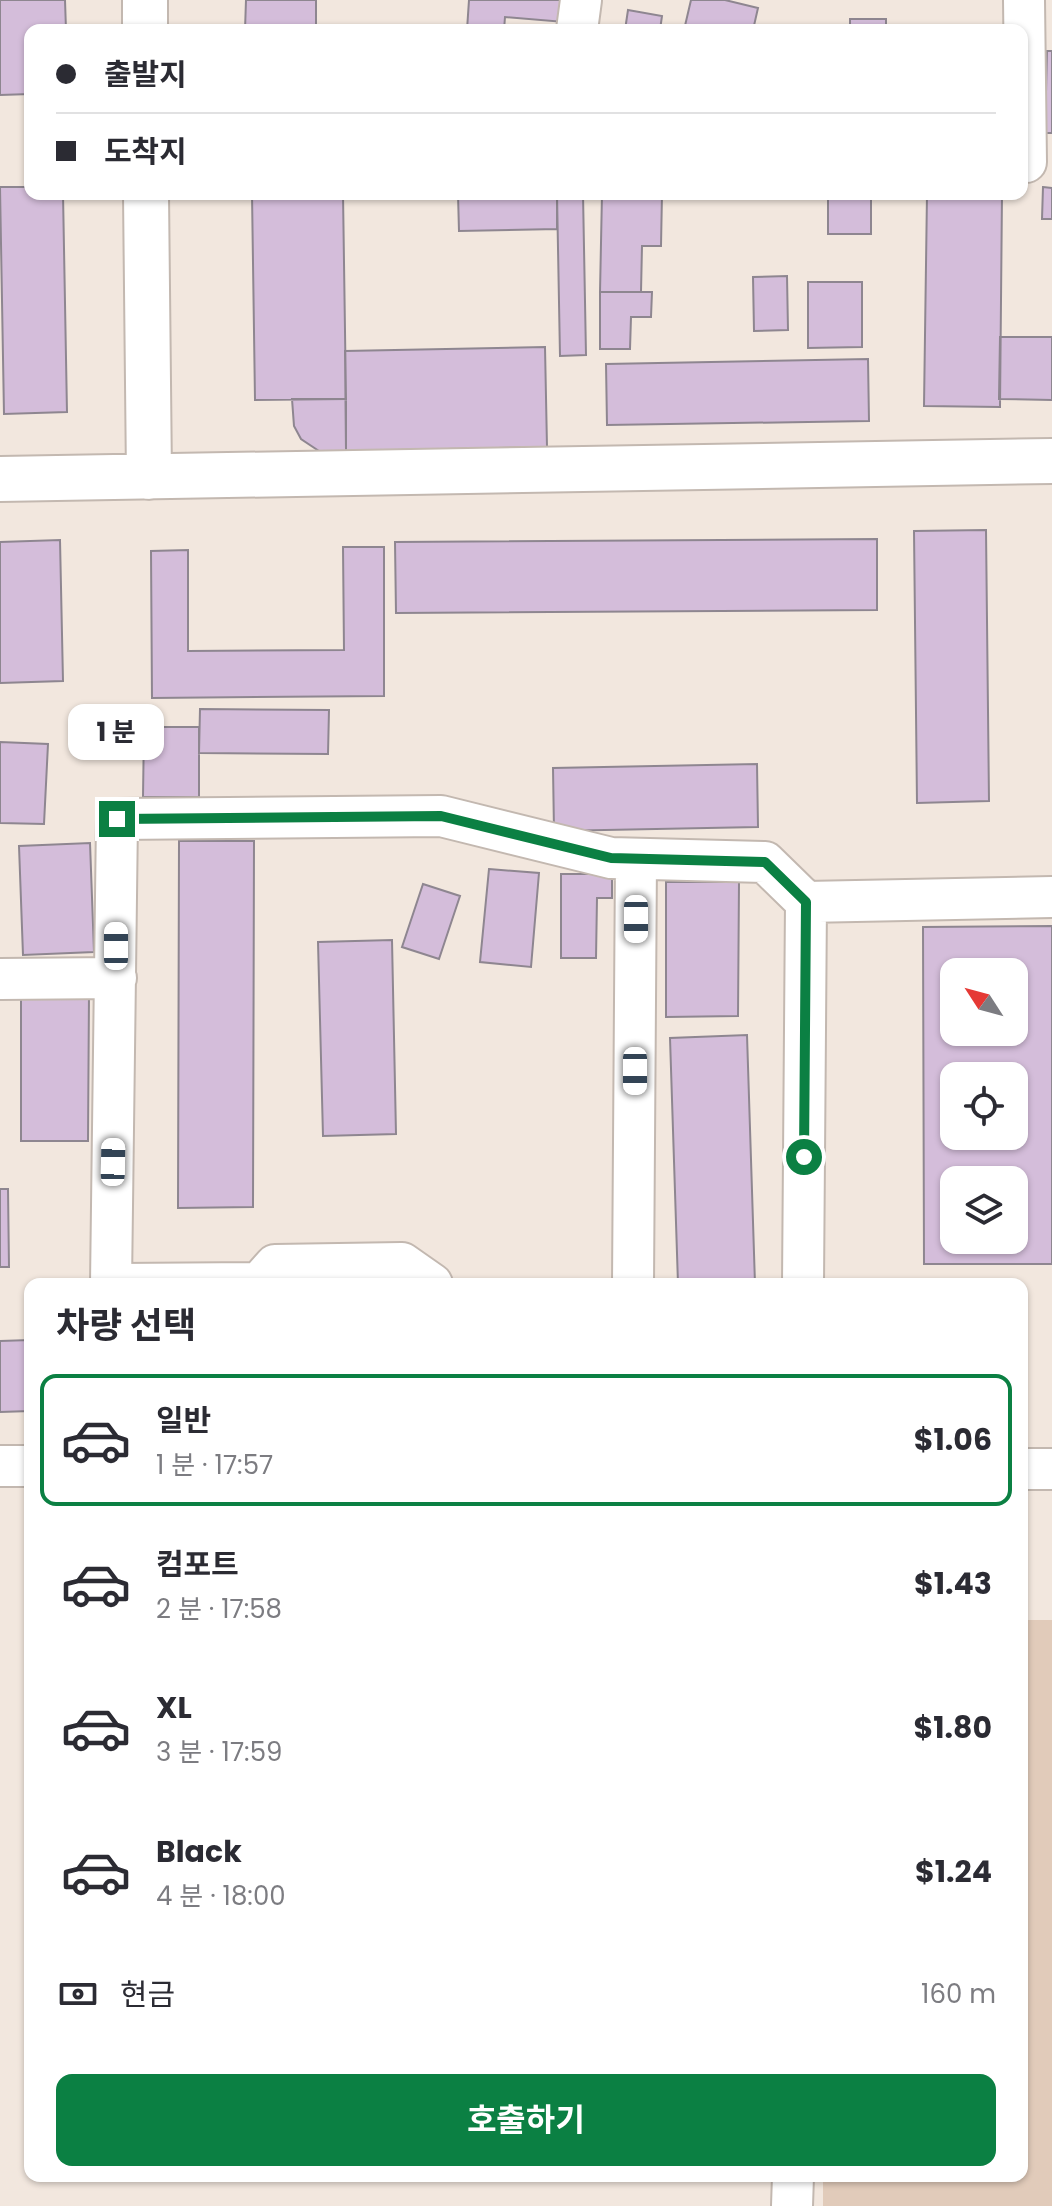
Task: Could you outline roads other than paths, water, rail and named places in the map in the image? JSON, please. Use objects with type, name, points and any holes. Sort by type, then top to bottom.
[{"type":"street","points":[[145,0],[145,24]]},
{"type":"street","points":[[578,24],[581,0]]},
{"type":"street","points":[[1024,0],[1024,24]]},
{"type":"street","points":[[146,200],[149,477]]},
{"type":"street","points":[[0,479],[1052,461]]},
{"type":"street","points":[[111,1278],[117,819],[441,816],[611,858],[765,862],[806,902],[1052,897]]},
{"type":"street","points":[[633,1278],[636,859]]},
{"type":"street","points":[[803,1278],[806,902]]},
{"type":"street","points":[[0,979],[116,978]]},
{"type":"street","points":[[263,1278],[275,1265],[402,1263],[423,1278]]},
{"type":"street","points":[[0,1466],[24,1466]]},
{"type":"street","points":[[1028,1469],[1052,1469]]},
{"type":"street","points":[[792,2206],[793,2182]]}]
